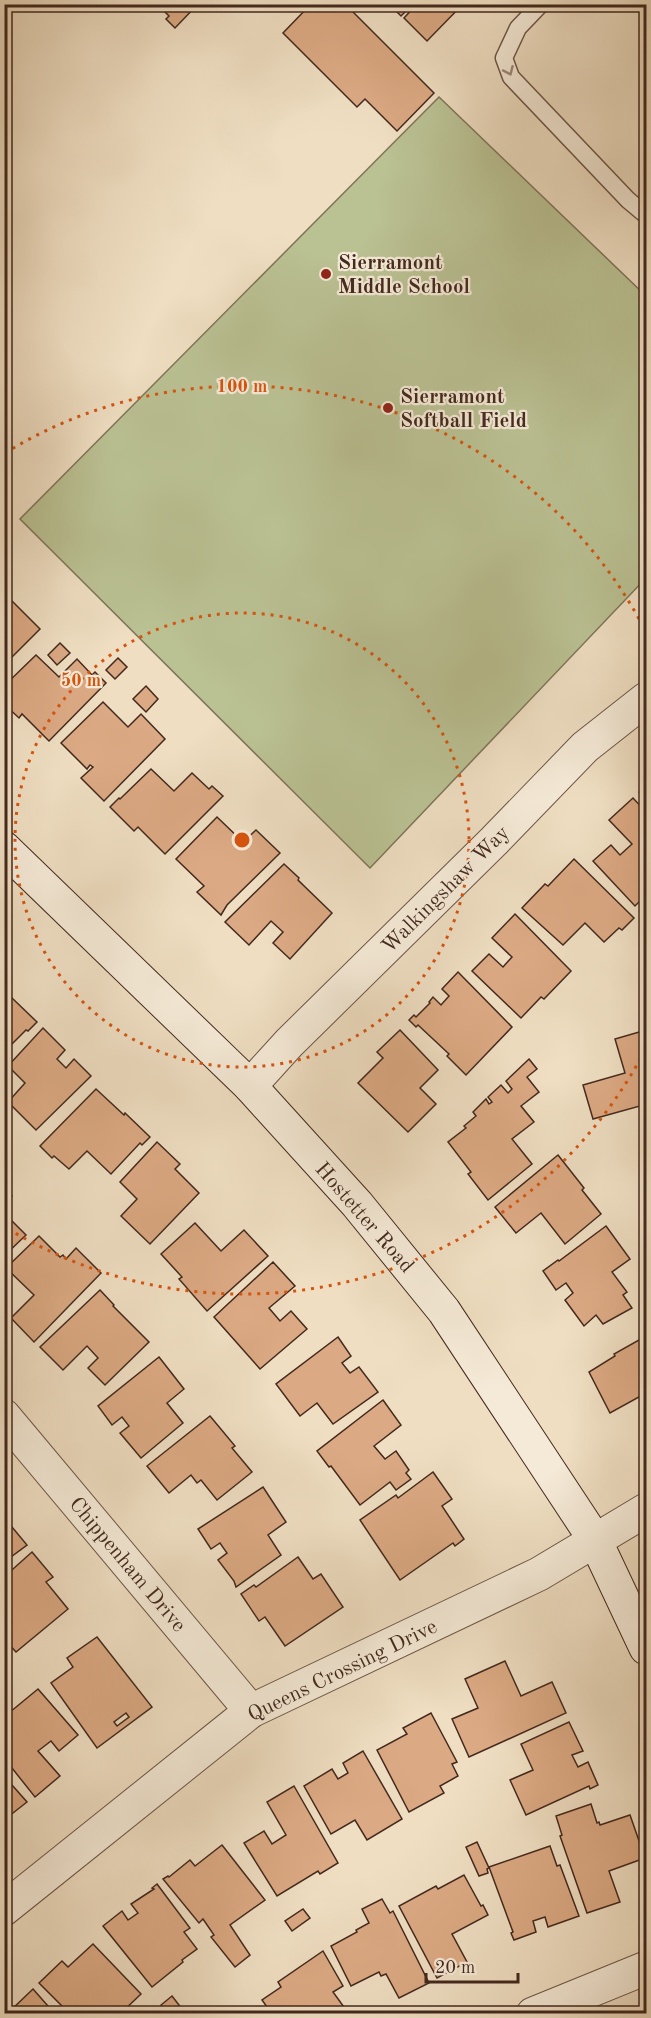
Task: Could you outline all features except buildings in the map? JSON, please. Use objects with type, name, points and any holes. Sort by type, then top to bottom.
[{"type":"street","name":"Walkingshaw Way","points":[[250,1086],[289,1043],[494,841],[585,747],[646,699]]},
{"type":"street","name":"Hostetter Road","points":[[4,848],[250,1086],[357,1204],[444,1311],[595,1540],[646,1648]]},
{"type":"street","name":"Chippenham Drive","points":[[4,1416],[251,1711]]},
{"type":"street","name":"Queens Crossing Drive","points":[[4,1909],[251,1711],[539,1574],[646,1510]]},
{"type":"street","points":[[533,2013],[646,1968]]},
{"type":"lane","points":[[541,4],[518,28],[504,57],[511,77],[627,200],[646,215]]},
{"type":"green space","name":"Sierramont Softball Field","points":[[439,97],[646,296],[646,578],[370,868],[20,519]]},
{"type":"place","name":"Sierramont Middle School","points":[[326,274]]},
{"type":"place","name":"Sierramont Softball Field","points":[[388,408]]}]
